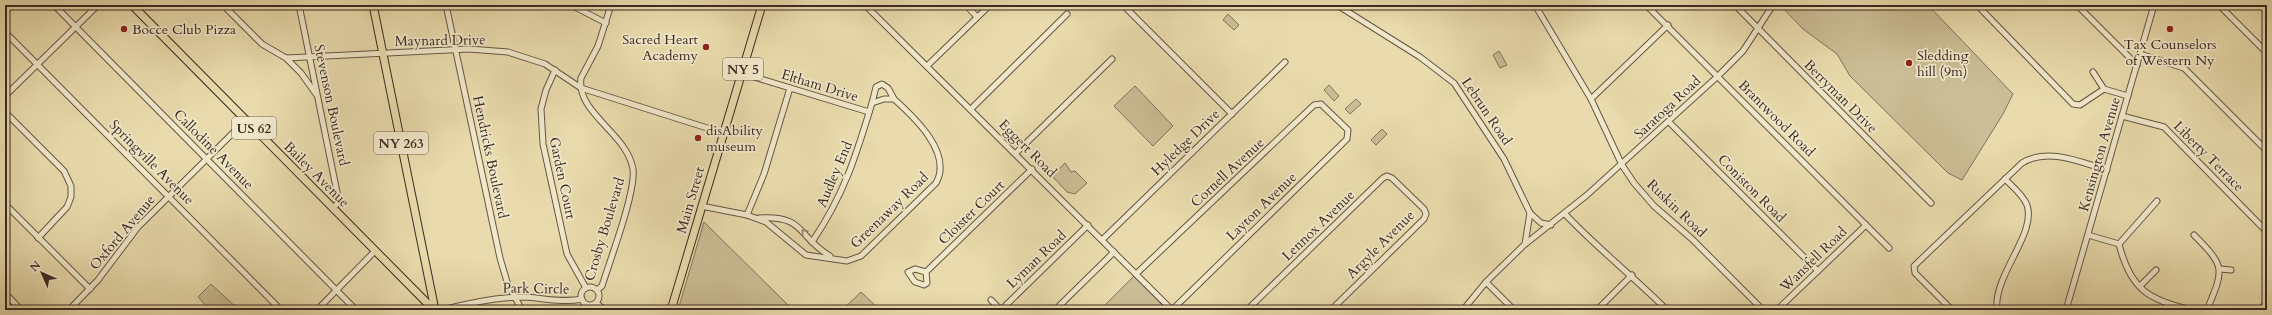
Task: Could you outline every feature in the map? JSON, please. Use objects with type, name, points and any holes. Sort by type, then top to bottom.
[{"type":"main road","name":"Bailey Avenue","points":[[132,5],[435,310]]},
{"type":"main road","name":"NY 263","points":[[372,5],[435,310]]},
{"type":"main road","name":"Main Street","points":[[671,310],[762,5]]},
{"type":"main road","points":[[417,293],[427,291],[430,281]]},
{"type":"street","name":"Callodine Avenue","points":[[54,5],[356,310]]},
{"type":"street","points":[[5,96],[98,5]]},
{"type":"street","points":[[223,5],[262,44],[286,58],[301,73],[317,97]]},
{"type":"street","name":"Stevenson Boulevard","points":[[298,5],[339,202],[333,208]]},
{"type":"street","name":"Hendricks Boulevard","points":[[446,5],[500,258],[514,297],[522,310]]},
{"type":"street","points":[[571,5],[606,23]]},
{"type":"street","points":[[581,88],[581,78],[598,46],[611,5]]},
{"type":"street","name":"Eggert Road","points":[[865,5],[1016,153],[1172,310]]},
{"type":"street","points":[[966,5],[977,17]]},
{"type":"street","points":[[928,66],[990,5]]},
{"type":"street","points":[[1123,5],[1232,114]]},
{"type":"street","name":"Lebrun Road","points":[[1337,5],[1343,7],[1420,57],[1454,83],[1504,159],[1530,213]]},
{"type":"street","name":"Ruskin Road","points":[[1535,5],[1591,99],[1622,165],[1654,206],[1692,239],[1763,310]]},
{"type":"street","name":"Brantwood Road","points":[[1646,5],[1668,25],[1889,248]]},
{"type":"street","name":"Berryman Drive","points":[[1734,5],[1931,203]]},
{"type":"street","name":"Saratoga Road","points":[[1565,214],[1670,122],[1718,76],[1742,51],[1773,5]]},
{"type":"street","points":[[1977,5],[2073,104],[2080,105],[2104,89]]},
{"type":"street","points":[[2077,5],[2137,66]]},
{"type":"street","name":"Kensington Avenue","points":[[2066,310],[2154,5]]},
{"type":"street","points":[[2219,5],[2267,53]]},
{"type":"street","points":[[971,109],[1067,14]]},
{"type":"street","points":[[1591,99],[1668,25]]},
{"type":"street","name":"Springville Avenue","points":[[5,32],[281,310]]},
{"type":"street","name":"Maynard Drive","points":[[286,58],[456,49],[482,49],[508,52],[532,59],[555,70],[581,88],[723,132]]},
{"type":"street","points":[[2140,54],[2184,68],[2267,151]]},
{"type":"street","points":[[1016,153],[1112,59]]},
{"type":"street","name":"Hyledge Drive","points":[[1102,240],[1285,62]]},
{"type":"street","name":"Garden Court","points":[[555,70],[543,99],[542,133],[568,254],[586,288]]},
{"type":"street","points":[[2093,72],[2104,89],[2128,96]]},
{"type":"street","name":"Eltham Drive","points":[[741,73],[869,112]]},
{"type":"street","name":"Greenaway Road","points":[[757,218],[776,229],[802,253],[811,257],[832,258],[847,261],[862,256],[938,179],[940,166],[931,137],[894,99],[888,88],[882,84],[876,87],[869,112]]},
{"type":"street","name":"Crosby Boulevard","points":[[581,88],[588,104],[626,149],[631,162],[633,175],[632,190],[602,286],[597,290]]},
{"type":"street","points":[[747,215],[764,174],[790,88]]},
{"type":"street","points":[[872,103],[884,99],[894,99]]},
{"type":"street","name":"Cornell Avenue","points":[[1136,274],[1314,105],[1321,104],[1334,117]]},
{"type":"street","points":[[5,112],[64,171],[71,186],[71,197],[67,207],[38,238]]},
{"type":"street","name":"Audley End","points":[[812,242],[830,216],[844,188],[856,158],[869,112]]},
{"type":"street","name":"Liberty Terrace","points":[[2122,116],[2164,127],[2267,232]]},
{"type":"street","name":"Layton Avenue","points":[[1172,310],[1347,139],[1348,130],[1334,117]]},
{"type":"street","name":"Oxford Avenue","points":[[69,310],[90,289],[132,234],[168,196],[246,120]]},
{"type":"street","name":"Coniston Road","points":[[1670,122],[1818,271]]},
{"type":"street","points":[[1952,310],[1913,268],[2022,163],[2041,155],[2051,155],[2107,170]]},
{"type":"street","name":"Cloister Court","points":[[926,272],[1032,169]]},
{"type":"street","name":"Lennox Avenue","points":[[1247,310],[1383,178],[1387,176],[1392,178],[1408,192]]},
{"type":"street","points":[[1996,310],[1997,296],[2000,286],[2023,236],[2028,216],[2025,200],[2005,179]]},
{"type":"street","name":"Argyle Avenue","points":[[1331,310],[1424,219],[1426,214],[1424,209],[1408,192]]},
{"type":"street","points":[[2119,244],[2157,200]]},
{"type":"street","points":[[5,204],[90,289]]},
{"type":"street","points":[[701,206],[757,218],[773,217],[792,221],[822,252],[832,258]]},
{"type":"street","points":[[1530,213],[1537,220],[1550,225]]},
{"type":"street","points":[[1524,245],[1530,213]]},
{"type":"street","points":[[1463,310],[1486,282],[1524,245],[1565,214],[1591,241],[1632,275],[1667,310]]},
{"type":"street","name":"Lyman Road","points":[[991,300],[1001,310],[1088,225]]},
{"type":"street","name":"Wansfell Road","points":[[1777,310],[1866,225]]},
{"type":"street","points":[[2088,235],[2119,244]]},
{"type":"street","points":[[2194,235],[2215,257],[2220,270],[2219,280],[2207,310]]},
{"type":"street","points":[[2119,244],[2126,269],[2140,286],[2155,300],[2179,309],[2193,310]]},
{"type":"street","points":[[317,310],[375,251]]},
{"type":"street","points":[[1055,310],[1114,252]]},
{"type":"street","points":[[2140,286],[2156,270]]},
{"type":"street","points":[[2220,270],[2231,270]]},
{"type":"street","points":[[1596,310],[1632,275]]},
{"type":"street","points":[[1486,282],[1514,310]]},
{"type":"street","name":"Crosby Boulevard","points":[[591,287],[597,290],[599,298],[594,306],[587,305],[582,299],[582,291],[591,287]]},
{"type":"street","points":[[5,293],[21,310]]},
{"type":"street","name":"Park Circle","points":[[442,310],[487,300],[514,297],[570,302],[582,299]]},
{"type":"street","points":[[5,302],[12,310]]},
{"type":"street","points":[[2260,310],[2266,304]]},
{"type":"street","points":[[594,306],[605,310]]},
{"type":"shaded area","points":[[1780,5],[1928,5],[2013,94],[2003,114],[1962,180],[1948,173],[1850,76],[1837,54],[1803,29]]},
{"type":"shaded area","points":[[1228,14],[1239,25],[1234,30],[1223,20]]},
{"type":"shaded area","points":[[1499,51],[1507,65],[1500,68],[1493,55]]},
{"type":"shaded area","points":[[1329,85],[1339,96],[1334,101],[1324,90]]},
{"type":"shaded area","points":[[1135,86],[1173,126],[1153,146],[1114,106]]},
{"type":"shaded area","points":[[1356,99],[1361,104],[1350,114],[1345,109]]},
{"type":"shaded area","points":[[1382,129],[1387,134],[1376,145],[1371,140]]},
{"type":"shaded area","points":[[1065,163],[1071,172],[1075,171],[1087,183],[1075,194],[1067,192],[1052,176]]},
{"type":"shaded area","points":[[704,222],[784,301],[793,310],[678,310]]},
{"type":"shaded area","points":[[1134,276],[1167,310],[1100,310]]},
{"type":"shaded area","points":[[211,284],[239,310],[210,310],[198,297]]},
{"type":"shaded area","points":[[861,292],[880,310],[842,310]]},
{"type":"place","name":"Bocce Club Pizza","points":[[124,29]]},
{"type":"place","name":"Tax Counselors of Western Ny","points":[[2170,29]]},
{"type":"place","name":"Sacred Heart Academy","points":[[706,47]]},
{"type":"place","name":"Sledding hill (9m)","points":[[1909,63]]},
{"type":"place","name":"disAbility museum","points":[[698,138]]}]
